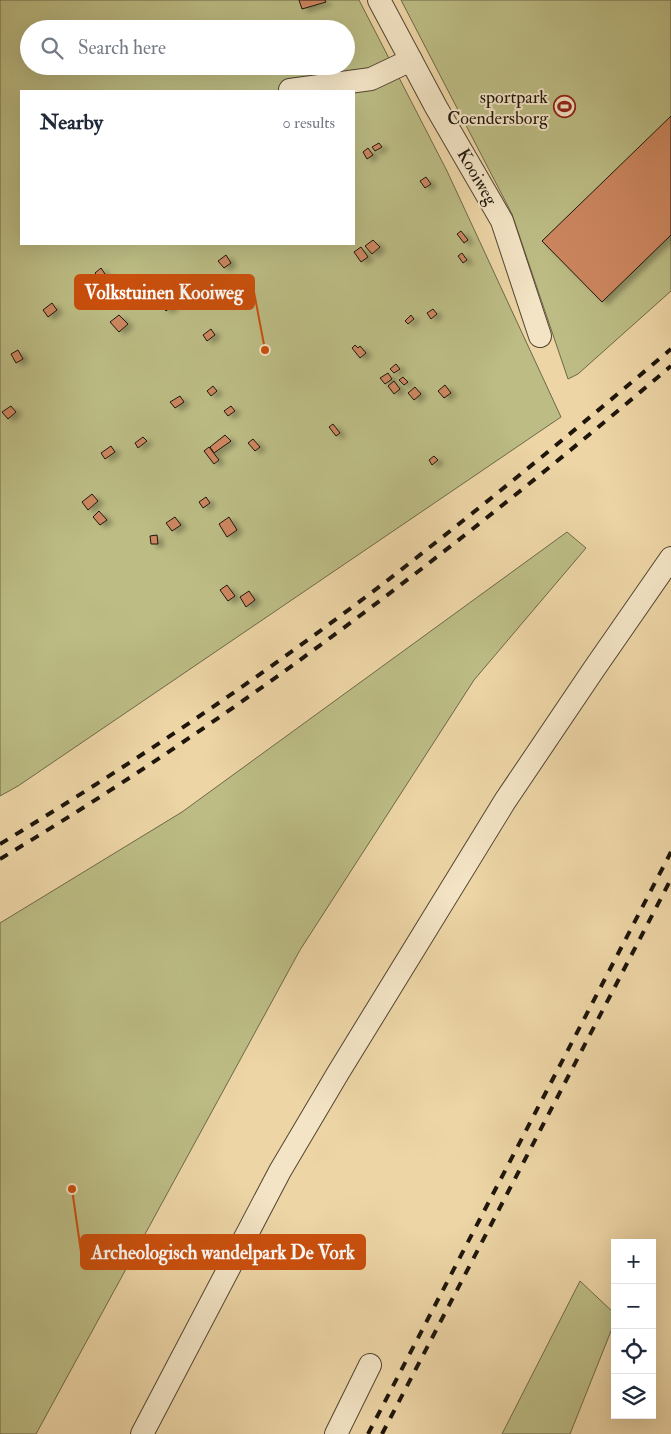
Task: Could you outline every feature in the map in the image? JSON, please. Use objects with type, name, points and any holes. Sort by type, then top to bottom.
[{"type":"street","name":"Kooiweg","points":[[379,0],[502,221],[540,336]]},
{"type":"street","points":[[290,90],[370,79],[411,60]]},
{"type":"street","points":[[142,1434],[280,1171],[343,1064],[505,801],[671,558]]},
{"type":"street","points":[[336,1434],[370,1365]]},
{"type":"green space","points":[[0,0],[359,0],[447,171],[561,417],[18,786],[0,796]]},
{"type":"green space","name":"sportpark Coendersborg","points":[[401,0],[671,0],[671,291],[578,374],[568,379],[512,214]]},
{"type":"green space","points":[[567,532],[586,548],[474,680],[300,950],[36,1434],[0,1434],[0,923],[182,812]]},
{"type":"green space","points":[[580,1281],[611,1310],[611,1331],[570,1434],[502,1434]]},
{"type":"building","points":[[299,0],[325,0],[326,2],[302,9]]},
{"type":"building","points":[[671,116],[671,235],[602,302],[542,241]]},
{"type":"building","points":[[379,143],[382,147],[375,151],[372,147]]},
{"type":"building","points":[[368,148],[373,155],[367,159],[363,152]]},
{"type":"building","points":[[426,177],[431,184],[425,188],[420,181]]},
{"type":"building","points":[[461,231],[468,240],[464,243],[457,234]]},
{"type":"building","points":[[373,240],[380,247],[372,254],[365,246]]},
{"type":"building","points":[[361,247],[368,257],[361,262],[354,252]]},
{"type":"building","points":[[462,253],[467,260],[463,263],[458,256]]},
{"type":"building","points":[[226,255],[231,263],[224,268],[218,261]]},
{"type":"building","points":[[101,268],[105,274],[99,278],[95,273]]},
{"type":"building","points":[[178,288],[185,296],[166,311],[160,303]]},
{"type":"building","points":[[52,303],[57,310],[48,317],[43,310]]},
{"type":"building","points":[[433,309],[437,314],[431,319],[427,313]]},
{"type":"building","points":[[119,315],[128,324],[119,332],[110,322]]},
{"type":"building","points":[[411,315],[414,319],[408,324],[405,321]]},
{"type":"building","points":[[211,329],[215,335],[207,341],[203,335]]},
{"type":"building","points":[[355,345],[358,348],[360,346],[366,353],[360,358],[352,348]]},
{"type":"building","points":[[18,350],[23,359],[16,363],[11,354]]},
{"type":"building","points":[[396,364],[400,369],[394,373],[390,369]]},
{"type":"building","points":[[388,373],[392,379],[385,384],[380,378]]},
{"type":"building","points":[[403,377],[408,382],[404,385],[399,380]]},
{"type":"building","points":[[394,381],[400,389],[394,394],[388,386]]},
{"type":"building","points":[[445,385],[451,393],[444,398],[438,391]]},
{"type":"building","points":[[213,386],[217,391],[211,396],[207,391]]},
{"type":"building","points":[[415,387],[421,394],[414,400],[408,393]]},
{"type":"building","points":[[180,396],[184,402],[175,408],[170,402]]},
{"type":"building","points":[[11,406],[16,412],[8,419],[2,412]]},
{"type":"building","points":[[231,406],[235,411],[228,416],[224,411]]},
{"type":"building","points":[[333,424],[340,433],[336,436],[329,427]]},
{"type":"building","points":[[225,435],[231,441],[214,453],[210,447]]},
{"type":"building","points":[[143,437],[147,441],[138,448],[135,443]]},
{"type":"building","points":[[253,439],[260,447],[255,451],[248,443]]},
{"type":"building","points":[[111,446],[115,452],[105,459],[101,453]]},
{"type":"building","points":[[209,447],[219,460],[214,464],[204,451]]},
{"type":"building","points":[[434,456],[438,460],[432,465],[429,460]]},
{"type":"building","points":[[92,494],[98,501],[88,510],[82,502]]},
{"type":"building","points":[[206,497],[210,503],[203,508],[199,502]]},
{"type":"building","points":[[99,511],[107,520],[100,525],[93,517]]},
{"type":"building","points":[[175,517],[181,525],[172,531],[166,523]]},
{"type":"building","points":[[229,517],[237,530],[227,537],[219,524]]},
{"type":"building","points":[[157,535],[158,544],[151,544],[150,536]]},
{"type":"building","points":[[227,585],[235,596],[228,601],[220,590]]},
{"type":"building","points":[[249,591],[255,600],[246,607],[240,597]]},
{"type":"railway","points":[[0,844],[149,750],[294,650],[388,580],[495,495],[671,349]]},
{"type":"railway","points":[[0,859],[176,747],[346,626],[510,499],[671,366]]},
{"type":"railway","points":[[368,1434],[671,852]]},
{"type":"railway","points":[[382,1434],[671,879]]},
{"type":"place","name":"sportpark Coendersborg","points":[[564,107]]},
{"type":"place","name":"Volkstuinen Kooiweg","points":[[265,350]]},
{"type":"place","name":"Archeologisch wandelpark De Vork","points":[[72,1189]]}]
